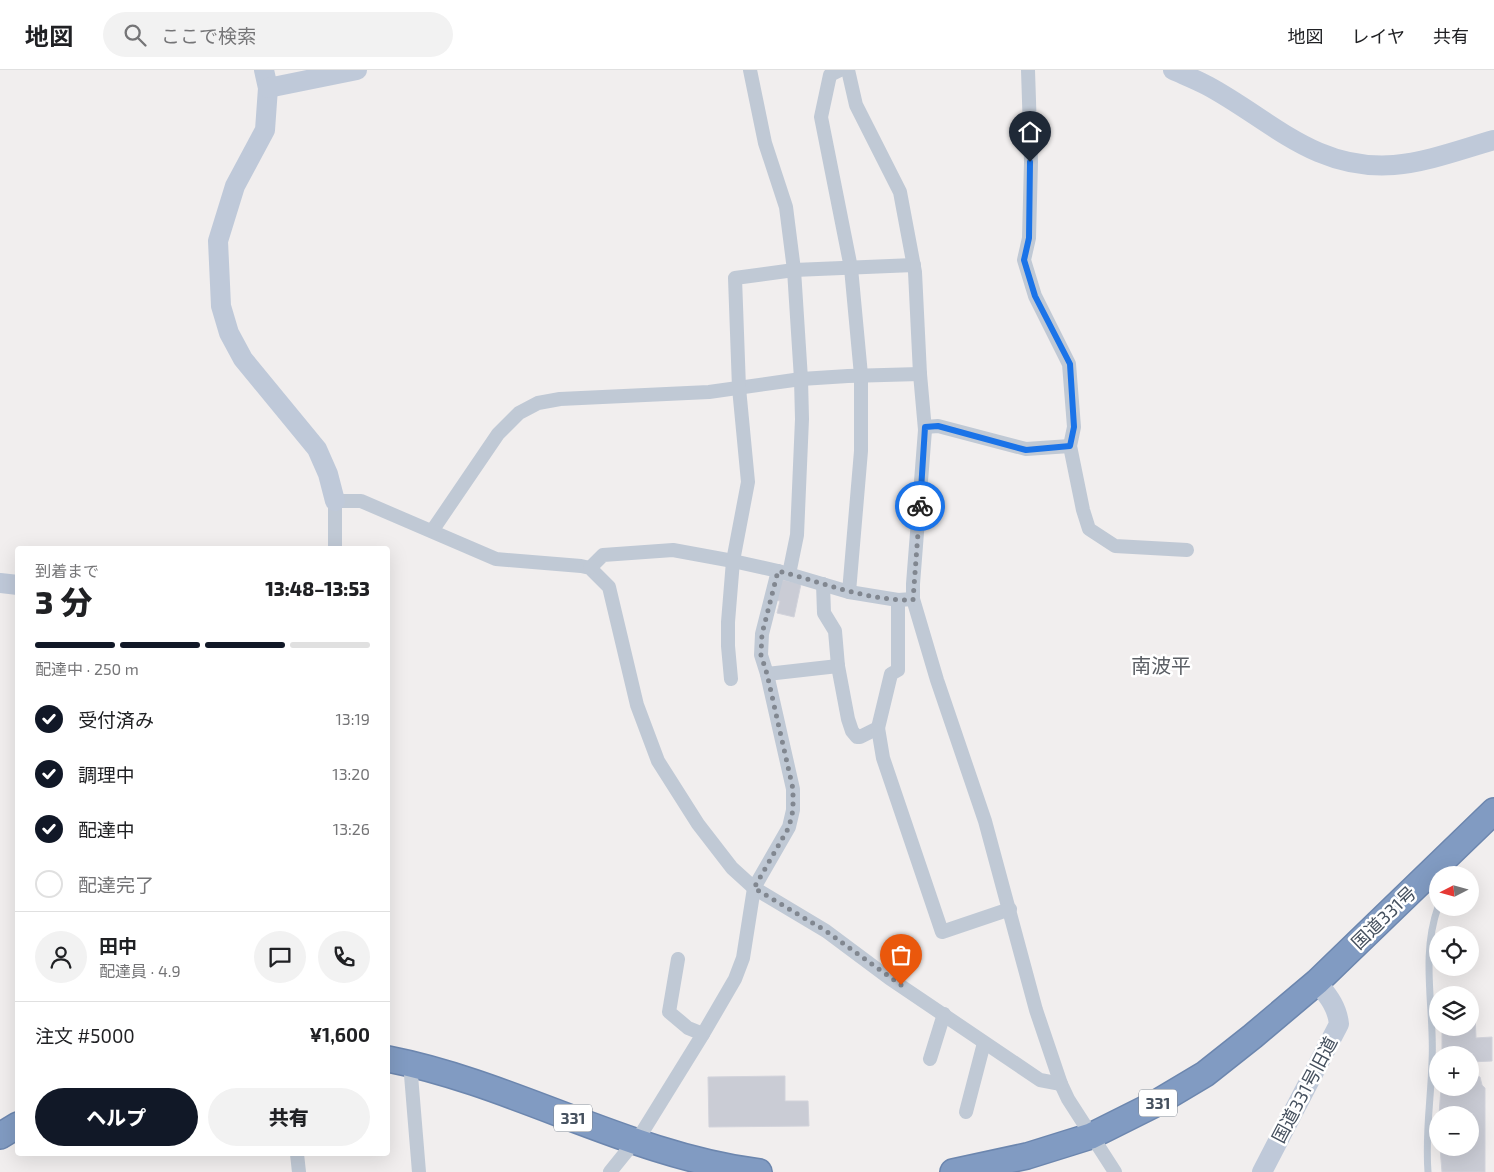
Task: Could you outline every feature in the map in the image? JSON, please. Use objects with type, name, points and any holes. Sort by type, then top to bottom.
[{"type":"highway","name":"国道331号","points":[[1317,982],[1494,811]]},
{"type":"highway","name":"331","points":[[953,1172],[1027,1156],[1091,1136],[1153,1106],[1205,1074],[1317,982]]},
{"type":"highway","name":"331","points":[[399,1061],[491,1088],[635,1142],[705,1162],[759,1172]]},
{"type":"highway","points":[[0,1136],[15,1127]]},
{"type":"street","points":[[334,546],[335,501],[328,474],[317,450],[243,359],[229,333],[221,306],[218,241],[235,186],[265,130],[266,79],[357,70]]},
{"type":"street","points":[[610,1172],[643,1131],[735,979],[743,958],[754,888],[789,827],[793,810],[793,789],[761,655],[762,634],[797,535],[802,419],[801,379],[794,270],[786,207],[765,143],[750,70]]},
{"type":"street","points":[[840,70],[830,75],[821,117],[851,268],[861,375],[860,451],[849,592]]},
{"type":"street","points":[[848,70],[856,105],[900,192],[914,265],[925,427],[913,600],[937,680],[985,821],[1036,1010],[1061,1084],[1068,1099],[1115,1172]]},
{"type":"street","points":[[1028,70],[1029,238],[1024,260],[1035,296],[1070,364],[1074,427],[1070,446],[1083,510],[1090,529],[1114,546],[1187,550]]},
{"type":"street","points":[[1173,70],[1207,85],[1298,143],[1323,155],[1347,161],[1394,165],[1494,140]]},
{"type":"street","points":[[731,679],[728,622],[734,561],[748,482],[739,388],[735,278],[794,270],[914,265]]},
{"type":"street","points":[[432,531],[498,434],[519,413],[538,403],[560,399],[709,392],[801,379],[920,374]]},
{"type":"street","points":[[925,427],[938,426],[1026,450],[1070,446]]},
{"type":"street","points":[[335,501],[361,501],[496,559],[590,568],[609,587],[637,705],[658,761],[698,824],[732,868],[754,888],[826,931],[889,978],[1040,1080],[1061,1084]]},
{"type":"street","points":[[590,568],[603,555],[673,550],[783,572],[849,592],[898,600],[913,600]]},
{"type":"street","points":[[0,583],[15,586]]},
{"type":"street","points":[[823,584],[824,613],[834,630],[838,666],[852,731],[857,737],[860,737],[878,728]]},
{"type":"street","points":[[898,600],[898,670],[891,674],[878,728],[883,758],[942,932],[1010,909]]},
{"type":"street","points":[[767,674],[838,666]]},
{"type":"street","points":[[678,958],[669,1012],[688,1028],[703,1034]]},
{"type":"street","name":"国道331号旧道","points":[[1262,1172],[1339,1024],[1338,1013],[1334,1003],[1317,982]]},
{"type":"street","points":[[930,1059],[944,1014]]},
{"type":"street","points":[[966,1112],[984,1043]]},
{"type":"street","points":[[399,1061],[419,1172]]},
{"type":"street","points":[[297,1156],[299,1172]]},
{"type":"lane","points":[[1425,879],[1429,885]]},
{"type":"lane","points":[[1428,1172],[1426,1124],[1432,1061],[1428,963],[1430,932],[1435,916]]},
{"type":"building","points":[[779,579],[801,584],[794,617],[777,613],[780,601],[775,600]]},
{"type":"building","points":[[1442,1036],[1492,1037],[1492,1061],[1479,1062],[1479,1046],[1442,1046]]},
{"type":"building","points":[[785,1076],[785,1101],[808,1101],[809,1126],[709,1127],[708,1077]]},
{"type":"building","points":[[1480,1077],[1485,1088],[1485,1172],[1442,1172],[1441,1156],[1479,1156],[1479,1106],[1440,1106],[1440,1096],[1479,1096]]},
{"type":"way so far","points":[[901,985],[826,931],[754,888],[789,827],[793,810],[793,789],[761,655],[762,634],[778,571],[849,592],[898,600],[913,600],[920,506]]},
{"type":"district","name":"南波平","points":[[1161,666]]},
{"type":"route","points":[[920,506],[925,427],[938,426],[1026,450],[1070,446],[1074,427],[1070,364],[1035,296],[1024,260],[1029,238],[1030,162]]}]
